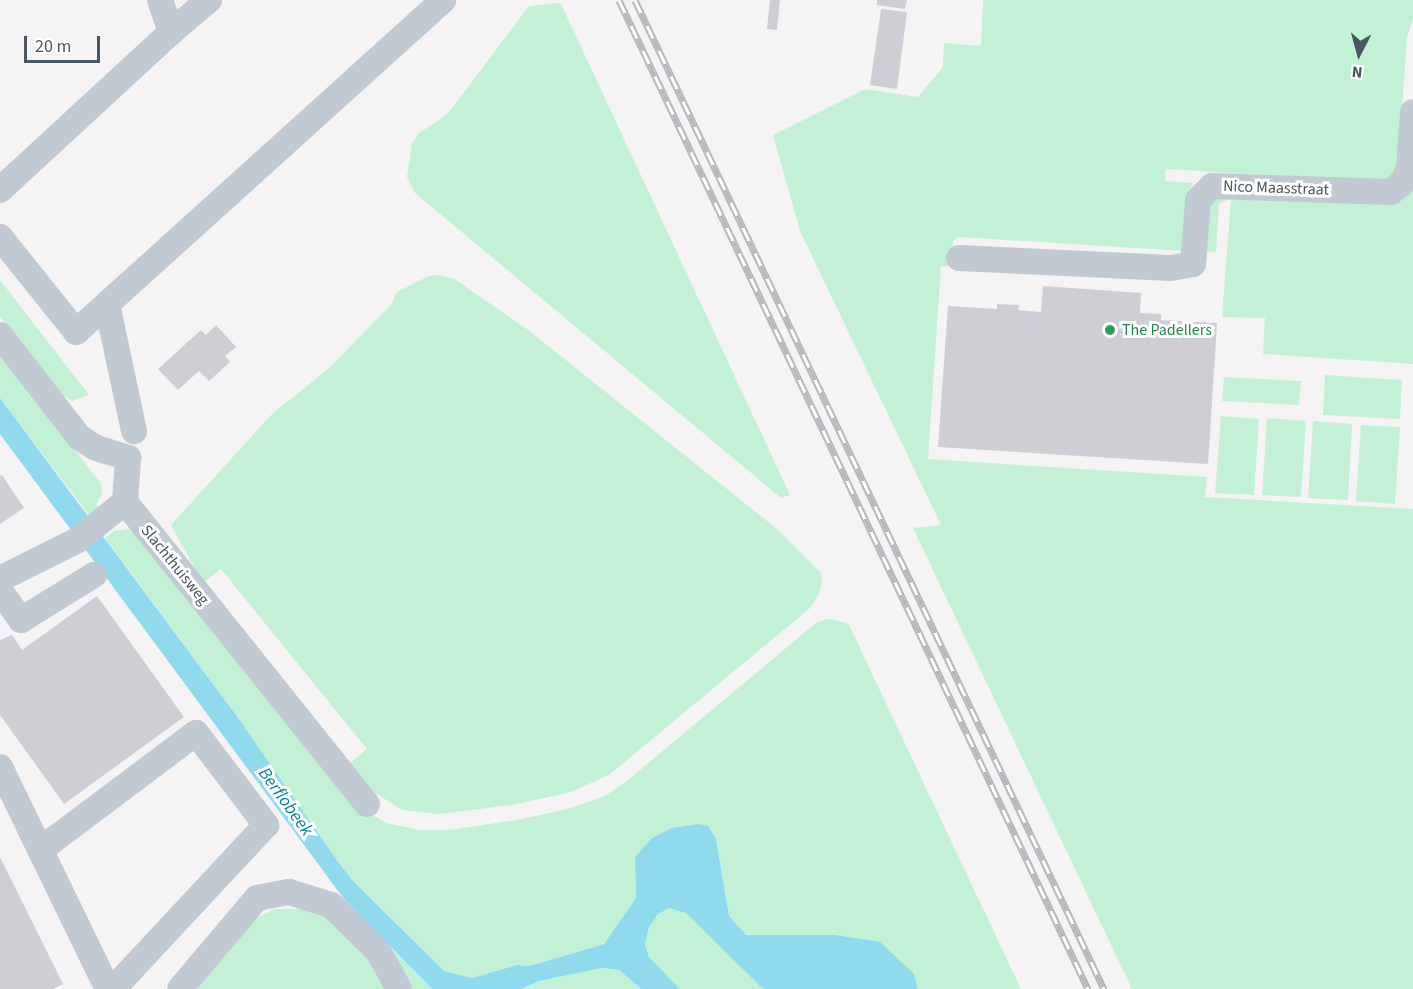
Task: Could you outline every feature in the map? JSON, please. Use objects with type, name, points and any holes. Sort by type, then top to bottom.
[{"type":"street","points":[[160,0],[171,32]]},
{"type":"street","points":[[0,190],[171,32],[209,0]]},
{"type":"street","points":[[0,237],[76,332],[443,0]]},
{"type":"street","name":"Nico Maasstraat","points":[[959,258],[1171,268],[1193,264],[1198,200],[1212,186],[1391,192],[1401,184],[1409,169],[1413,112]]},
{"type":"street","points":[[107,304],[134,431]]},
{"type":"street","points":[[0,335],[79,436],[96,448],[128,458],[125,502],[78,540],[0,579]]},
{"type":"street","name":"Slachthuisweg","points":[[125,502],[367,804]]},
{"type":"street","points":[[0,591],[21,620],[94,575]]},
{"type":"street","points":[[40,850],[196,733],[266,825],[113,989]]},
{"type":"street","points":[[0,768],[108,989]]},
{"type":"street","points":[[180,989],[257,898],[289,892],[331,905],[378,951],[399,989]]},
{"type":"green space","points":[[983,0],[1413,0],[1413,19],[1407,37],[1398,164],[1392,178],[1377,182],[1166,169],[1165,181],[1193,183],[1185,201],[1182,249],[1184,251],[958,237],[953,241],[951,266],[941,266],[928,459],[1207,477],[1205,497],[1413,509],[1413,989],[1132,989],[913,528],[941,525],[800,231],[773,135],[865,89],[918,97],[943,67],[944,43],[981,46]]},
{"type":"green space","points":[[559,3],[790,495],[781,498],[415,193],[407,177],[412,143],[419,133],[444,117],[453,107],[529,6]]},
{"type":"green space","points":[[1413,186],[1413,364],[1263,354],[1265,318],[1222,317],[1231,199],[1219,203],[1216,252],[1203,251],[1205,209],[1213,196]]},
{"type":"green space","points":[[429,276],[453,278],[527,329],[777,529],[821,573],[822,581],[819,594],[810,608],[609,775],[571,792],[512,805],[439,814],[402,810],[369,789],[350,763],[367,749],[221,569],[203,583],[171,525],[272,414],[327,370],[391,305],[397,292]]},
{"type":"green space","points":[[0,280],[89,395],[72,401],[61,394],[0,317]]},
{"type":"green space","points":[[0,353],[101,484],[102,493],[96,505],[99,508],[89,515],[0,398]]},
{"type":"green space","points":[[1325,375],[1402,380],[1400,419],[1323,415]]},
{"type":"green space","points":[[1224,377],[1301,381],[1299,405],[1222,401]]},
{"type":"green space","points":[[1221,416],[1259,419],[1254,495],[1215,493]]},
{"type":"green space","points":[[1267,418],[1306,421],[1301,497],[1262,495]]},
{"type":"green space","points":[[1313,421],[1352,424],[1348,500],[1308,498]]},
{"type":"green space","points":[[1361,425],[1400,427],[1395,504],[1356,501]]},
{"type":"green space","points":[[128,529],[138,532],[360,807],[386,823],[420,830],[449,830],[517,820],[568,809],[605,796],[628,780],[816,623],[827,619],[844,622],[849,625],[1021,989],[918,989],[914,974],[835,935],[746,936],[729,916],[716,839],[635,857],[636,898],[604,944],[530,966],[517,965],[472,978],[444,971],[353,881],[239,719],[105,538],[114,531]]},
{"type":"green space","points":[[669,907],[686,913],[763,989],[680,989],[649,957],[645,944],[649,927],[658,914]]},
{"type":"green space","points":[[274,909],[311,909],[321,913],[353,935],[390,989],[193,989],[253,920]]},
{"type":"green space","points":[[388,945],[432,989],[408,989]]},
{"type":"green space","points":[[602,968],[619,970],[641,989],[521,989],[539,981]]},
{"type":"water","name":"Berflobeek","points":[[0,398],[239,719],[353,881],[444,971],[472,978],[517,965],[530,966],[604,944],[636,898],[635,857],[652,838],[672,828],[699,824],[708,826],[716,839],[729,916],[746,935],[835,935],[880,942],[914,974],[918,989],[763,989],[686,913],[669,908],[658,914],[649,927],[645,944],[649,957],[680,989],[641,989],[619,970],[602,968],[539,981],[521,989],[432,989],[344,899],[0,434]]},
{"type":"building","points":[[770,0],[780,0],[777,30],[767,29]]},
{"type":"building","points":[[877,0],[907,0],[905,9],[877,5]]},
{"type":"building","points":[[881,9],[907,12],[897,89],[870,85]]},
{"type":"building","points":[[1043,286],[1141,293],[1140,313],[1161,314],[1161,320],[1217,323],[1208,464],[938,447],[948,306],[997,309],[997,304],[1019,305],[1018,310],[1041,312]]},
{"type":"building","points":[[216,325],[236,347],[225,356],[230,362],[209,381],[199,371],[178,390],[158,369],[201,330],[206,335]]},
{"type":"building","points":[[2,475],[24,508],[0,524],[0,476]]},
{"type":"building","points":[[97,596],[184,717],[64,804],[0,715],[0,640],[12,635],[22,650]]},
{"type":"building","points":[[0,857],[63,984],[53,989],[0,989]]},
{"type":"railway","points":[[619,0],[1088,989]]},
{"type":"railway","points":[[635,0],[1104,989]]},
{"type":"place","name":"The Padellers","points":[[1110,330]]}]
